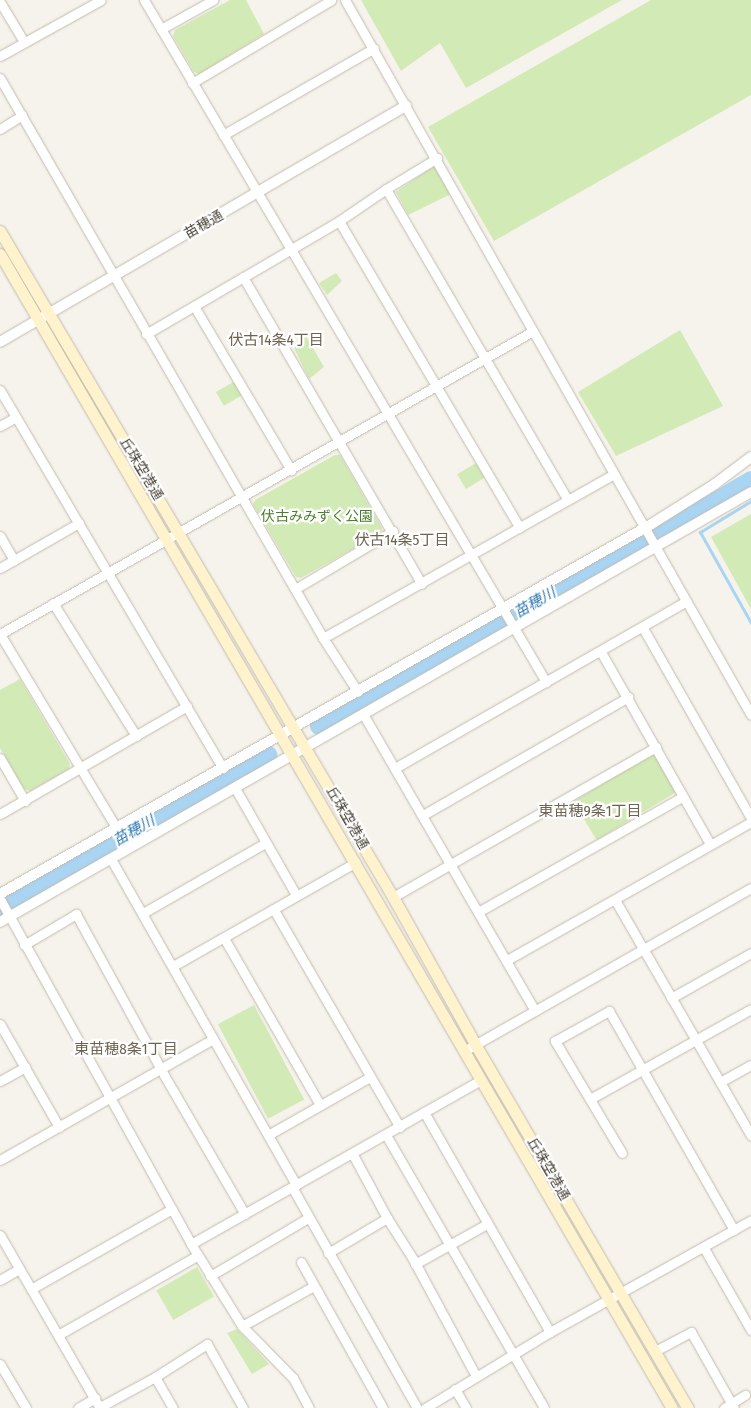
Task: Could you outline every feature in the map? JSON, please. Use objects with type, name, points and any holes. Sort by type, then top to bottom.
[{"type":"main road","name":"丘珠空港通","points":[[0,231],[306,748],[393,897],[475,1044],[688,1408]]},
{"type":"main road","name":"丘珠空港通","points":[[0,254],[356,862],[672,1408]]},
{"type":"street","points":[[0,56],[101,0]]},
{"type":"street","points":[[144,0],[292,248],[546,682]]},
{"type":"street","points":[[161,29],[213,0]]},
{"type":"street","points":[[192,83],[331,0]]},
{"type":"street","points":[[345,0],[437,158],[533,331],[566,385],[614,474],[751,715]]},
{"type":"street","points":[[0,2],[24,42]]},
{"type":"street","points":[[223,135],[374,48]]},
{"type":"street","points":[[0,78],[323,638],[358,692]]},
{"type":"street","name":"苗穂通","points":[[0,342],[406,106]]},
{"type":"street","points":[[0,129],[22,115]]},
{"type":"street","points":[[146,334],[339,220],[437,158]]},
{"type":"street","points":[[386,189],[568,500]]},
{"type":"street","points":[[339,220],[520,528]]},
{"type":"street","points":[[243,277],[393,531],[422,584]]},
{"type":"street","points":[[194,306],[291,470]]},
{"type":"street","points":[[117,829],[0,634],[109,574],[533,331]]},
{"type":"street","points":[[0,390],[223,768]]},
{"type":"street","points":[[0,426],[16,417]]},
{"type":"street","points":[[310,1408],[293,1378],[242,1326],[210,1276],[24,945],[5,917],[0,898],[223,768],[504,611],[645,529],[714,484],[751,457]]},
{"type":"street","points":[[323,638],[422,584],[614,474]]},
{"type":"street","points":[[5,917],[112,859],[306,748],[512,625],[751,492]]},
{"type":"street","points":[[0,568],[79,523]]},
{"type":"street","points":[[295,589],[393,531]]},
{"type":"street","points":[[0,536],[14,560]]},
{"type":"street","points":[[395,768],[601,652],[687,601]]},
{"type":"street","points":[[54,603],[136,736]]},
{"type":"street","points":[[507,960],[751,820],[642,628]]},
{"type":"street","points":[[601,652],[710,844]]},
{"type":"street","points":[[423,815],[628,697]]},
{"type":"street","points":[[0,814],[187,706]]},
{"type":"street","points":[[363,714],[535,1011]]},
{"type":"street","points":[[393,897],[656,747]]},
{"type":"street","points":[[0,758],[25,801]]},
{"type":"street","points":[[235,788],[296,895]]},
{"type":"street","points":[[478,912],[682,797]]},
{"type":"street","points":[[143,913],[265,843]]},
{"type":"street","points":[[112,859],[268,1135],[308,1218],[417,1408]]},
{"type":"street","points":[[173,966],[356,862]]},
{"type":"street","points":[[464,1051],[751,888]]},
{"type":"street","points":[[614,900],[720,1082],[747,1120],[751,1136]]},
{"type":"street","points":[[274,910],[400,1127]]},
{"type":"street","points":[[24,945],[76,914],[161,1068],[245,1214]]},
{"type":"street","points":[[224,938],[320,1105]]},
{"type":"street","points":[[671,998],[751,953]]},
{"type":"street","points":[[590,1099],[751,1009]]},
{"type":"street","points":[[622,1153],[556,1041],[609,1011],[641,1072],[734,1230]]},
{"type":"street","points":[[0,1024],[59,1127]]},
{"type":"street","points":[[0,1160],[213,1039]]},
{"type":"street","points":[[720,1082],[751,1065]]},
{"type":"street","points":[[0,1081],[25,1067]]},
{"type":"street","points":[[268,1135],[370,1077]]},
{"type":"street","points":[[191,1244],[481,1080]]},
{"type":"street","points":[[424,1112],[550,1332]]},
{"type":"street","points":[[386,1135],[544,1408]]},
{"type":"street","points":[[352,1153],[476,1376]]},
{"type":"street","points":[[31,1289],[172,1209]]},
{"type":"street","points":[[210,1276],[308,1218]]},
{"type":"street","points":[[328,1253],[387,1218]]},
{"type":"street","points":[[425,1408],[550,1332],[620,1292],[704,1248],[751,1220]]},
{"type":"street","points":[[415,1264],[487,1224]]},
{"type":"street","points":[[0,1235],[100,1407],[155,1377],[207,1344],[244,1408]]},
{"type":"street","points":[[704,1248],[751,1330]]},
{"type":"street","points":[[58,1335],[198,1255]]},
{"type":"street","points":[[300,1262],[384,1408]]},
{"type":"street","points":[[0,1280],[19,1269]]},
{"type":"street","points":[[242,1326],[314,1286]]},
{"type":"street","points":[[655,1351],[690,1332],[730,1406],[745,1395]]},
{"type":"street","points":[[0,1364],[26,1408]]},
{"type":"street","points":[[155,1377],[173,1408]]},
{"type":"street","points":[[455,1389],[466,1408]]},
{"type":"street","points":[[78,1408],[94,1398]]},
{"type":"green space","points":[[230,0],[246,0],[264,34],[199,74],[194,72],[173,36],[175,30]]},
{"type":"green space","points":[[361,0],[622,0],[466,88],[440,43],[401,71]]},
{"type":"green space","points":[[651,0],[751,0],[751,95],[494,241],[428,127]]},
{"type":"green space","points":[[435,165],[451,194],[408,215],[396,192]]},
{"type":"green space","points":[[336,273],[342,281],[327,295],[319,283]]},
{"type":"green space","points":[[680,330],[723,406],[616,456],[578,392]]},
{"type":"green space","points":[[306,336],[324,367],[309,379],[294,348]]},
{"type":"green space","points":[[235,381],[243,395],[224,406],[216,392]]},
{"type":"green space","name":"伏古みみずく公園","points":[[335,455],[340,455],[382,528],[381,533],[301,578],[296,577],[253,504],[255,500]]},
{"type":"green space","points":[[476,463],[485,478],[466,489],[457,474]]},
{"type":"green space","points":[[751,514],[751,609],[711,537]]},
{"type":"green space","points":[[20,679],[70,764],[69,769],[30,791],[24,789],[0,748],[0,690]]},
{"type":"green space","points":[[654,753],[677,792],[597,840],[573,801]]},
{"type":"green space","points":[[254,1005],[304,1099],[268,1119],[218,1024]]},
{"type":"green space","points":[[197,1267],[214,1296],[173,1320],[156,1290]]},
{"type":"green space","points":[[237,1329],[269,1364],[252,1374],[227,1333]]},
{"type":"waterway","name":"苗穂川","points":[[319,726],[751,480]]},
{"type":"waterway","points":[[751,501],[700,532],[751,623]]},
{"type":"waterway","name":"苗穂川","points":[[0,908],[268,755]]},
{"type":"district","name":"伏古14条4丁目","points":[[276,341]]},
{"type":"district","name":"伏古14条5丁目","points":[[402,541]]},
{"type":"district","name":"東苗穂9条1丁目","points":[[590,812]]},
{"type":"district","name":"東苗穂8条1丁目","points":[[126,1050]]}]
